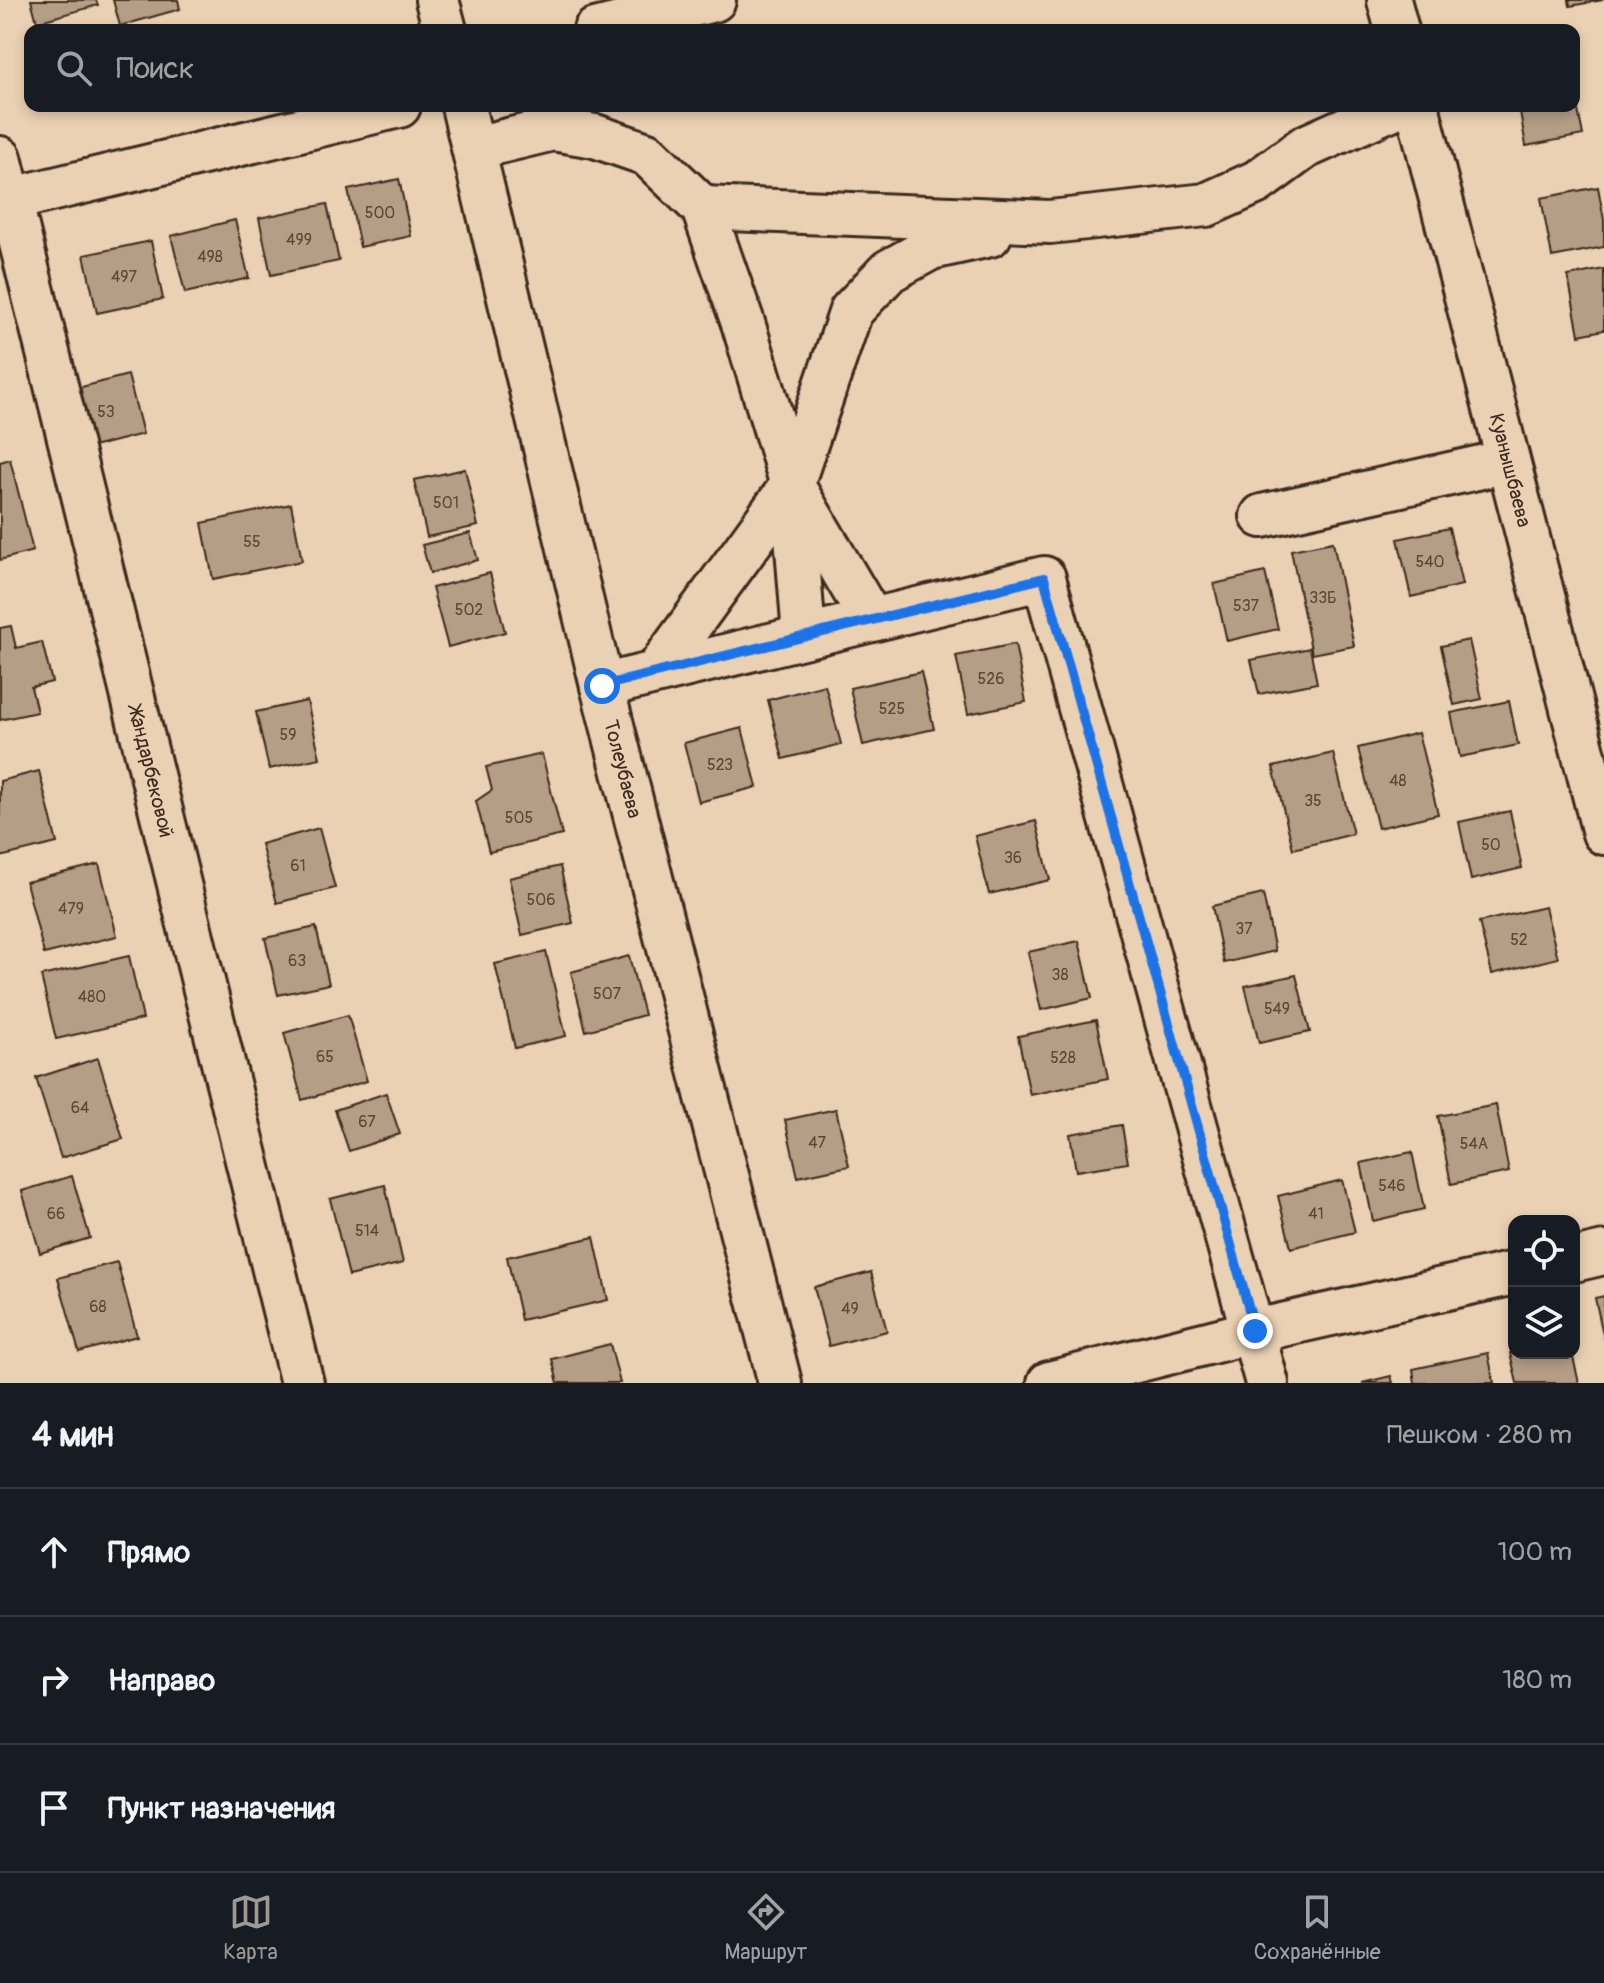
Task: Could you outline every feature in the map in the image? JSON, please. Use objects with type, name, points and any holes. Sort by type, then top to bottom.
[{"type":"street","points":[[437,0],[443,24]]},
{"type":"street","points":[[619,24],[714,0]]},
{"type":"street","points":[[1389,0],[1395,24]]},
{"type":"street","points":[[5,201],[374,112]]},
{"type":"street","name":"Толеубаева","points":[[465,112],[602,686],[780,1383]]},
{"type":"street","points":[[656,672],[792,485],[851,311],[889,271],[931,248],[1050,222],[1206,205],[1257,182],[1305,147],[1384,112]]},
{"type":"street","name":"Куанышбаева","points":[[1419,112],[1604,833]]},
{"type":"street","points":[[475,148],[553,129],[595,136],[647,154],[703,208],[743,323],[792,485],[804,635]]},
{"type":"street","name":"Жандарбековой","points":[[0,158],[5,201],[302,1383]]},
{"type":"street","points":[[703,208],[1050,222]]},
{"type":"street","points":[[1262,516],[1508,461]]},
{"type":"street","points":[[792,485],[871,619]]},
{"type":"street","points":[[602,686],[1044,578],[1267,1383]]},
{"type":"street","points":[[1580,1259],[1604,1253]]},
{"type":"street","points":[[1049,1383],[1255,1331],[1508,1274]]},
{"type":"building","points":[[31,0],[96,0],[98,5],[37,22]]},
{"type":"building","points":[[113,0],[178,0],[180,9],[119,24]]},
{"type":"building","points":[[1569,0],[1603,0],[1570,6]]},
{"type":"building","points":[[1520,112],[1578,112],[1583,135],[1526,146]]},
{"type":"building","points":[[399,179],[411,236],[360,247],[348,190]]},
{"type":"building","points":[[1598,187],[1604,220],[1604,247],[1552,257],[1541,198]]},
{"type":"building","points":[[327,204],[339,261],[271,275],[259,218]]},
{"type":"building","points":[[235,220],[249,278],[185,293],[171,236]]},
{"type":"building","points":[[151,241],[163,299],[97,313],[84,255]]},
{"type":"building","points":[[1604,269],[1604,330],[1579,335],[1568,276]]},
{"type":"building","points":[[128,375],[143,434],[85,449],[70,390]]},
{"type":"building","points":[[10,459],[33,551],[0,560],[0,462]]},
{"type":"building","points":[[465,469],[478,526],[427,537],[414,480]]},
{"type":"building","points":[[291,504],[302,561],[213,579],[202,523]]},
{"type":"building","points":[[1449,528],[1462,585],[1411,597],[1398,539]]},
{"type":"building","points":[[470,533],[478,560],[430,573],[422,545]]},
{"type":"building","points":[[1333,542],[1354,646],[1312,654],[1291,550]]},
{"type":"building","points":[[1265,572],[1278,629],[1227,641],[1214,584]]},
{"type":"building","points":[[490,573],[505,632],[448,647],[432,588]]},
{"type":"building","points":[[11,626],[16,648],[42,642],[52,682],[31,687],[37,712],[0,720],[0,628]]},
{"type":"building","points":[[1469,640],[1482,699],[1454,705],[1441,646]]},
{"type":"building","points":[[1015,644],[1026,702],[968,714],[956,656]]},
{"type":"building","points":[[1310,648],[1317,683],[1259,694],[1251,660]]},
{"type":"building","points":[[921,672],[934,729],[863,745],[850,688]]},
{"type":"building","points":[[825,685],[841,744],[783,759],[768,700]]},
{"type":"building","points":[[307,701],[320,758],[269,769],[256,712]]},
{"type":"building","points":[[1509,701],[1518,745],[1460,757],[1451,713]]},
{"type":"building","points":[[742,728],[757,787],[699,802],[684,743]]},
{"type":"building","points":[[1418,733],[1438,814],[1378,828],[1358,748]]},
{"type":"building","points":[[1333,753],[1353,834],[1293,849],[1273,767]]},
{"type":"building","points":[[542,754],[562,835],[489,852],[476,801],[492,790],[486,767]]},
{"type":"building","points":[[39,771],[57,843],[0,857],[0,781]]},
{"type":"building","points":[[1510,811],[1522,868],[1471,880],[1459,822]]},
{"type":"building","points":[[1036,821],[1050,880],[989,894],[975,836]]},
{"type":"building","points":[[319,828],[335,888],[277,903],[261,844]]},
{"type":"building","points":[[99,864],[117,936],[44,954],[26,882]]},
{"type":"building","points":[[560,866],[573,923],[522,935],[509,878]]},
{"type":"building","points":[[1263,894],[1275,951],[1224,963],[1212,906]]},
{"type":"building","points":[[1545,907],[1558,958],[1492,974],[1479,922]]},
{"type":"building","points":[[316,927],[329,984],[278,995],[265,938]]},
{"type":"building","points":[[1079,941],[1092,998],[1041,1010],[1028,952]]},
{"type":"building","points":[[546,952],[566,1036],[515,1048],[495,964]]},
{"type":"building","points":[[129,956],[143,1019],[56,1039],[41,976]]},
{"type":"building","points":[[629,956],[644,1015],[586,1031],[571,972]]},
{"type":"building","points":[[1296,975],[1310,1032],[1259,1043],[1245,986]]},
{"type":"building","points":[[348,1015],[367,1081],[302,1100],[284,1033]]},
{"type":"building","points":[[1096,1020],[1108,1079],[1030,1095],[1018,1036]]},
{"type":"building","points":[[98,1058],[123,1139],[61,1158],[36,1078]]},
{"type":"building","points":[[386,1093],[400,1134],[349,1151],[335,1110]]},
{"type":"building","points":[[1496,1105],[1509,1172],[1451,1184],[1438,1116]]},
{"type":"building","points":[[836,1109],[849,1166],[798,1177],[785,1120]]},
{"type":"building","points":[[1122,1125],[1128,1163],[1076,1171],[1070,1134]]},
{"type":"building","points":[[1412,1152],[1424,1209],[1373,1221],[1361,1163]]},
{"type":"building","points":[[72,1176],[90,1238],[40,1253],[22,1191]]},
{"type":"building","points":[[1342,1180],[1355,1232],[1291,1248],[1278,1196]]},
{"type":"building","points":[[385,1185],[403,1263],[349,1276],[330,1199]]},
{"type":"building","points":[[594,1237],[608,1300],[521,1320],[507,1257]]},
{"type":"building","points":[[117,1262],[137,1336],[79,1352],[58,1278]]},
{"type":"building","points":[[871,1272],[887,1331],[829,1346],[814,1287]]},
{"type":"building","points":[[1604,1296],[1604,1339],[1595,1298]]},
{"type":"building","points":[[610,1344],[620,1383],[558,1383],[552,1359]]},
{"type":"building","points":[[1488,1353],[1494,1383],[1415,1383],[1413,1369]]},
{"type":"building","points":[[1511,1359],[1573,1359],[1579,1383],[1517,1383]]},
{"type":"building","points":[[1391,1376],[1393,1383],[1362,1383]]},
{"type":"route","points":[[602,686],[1044,578],[1255,1331]]}]
